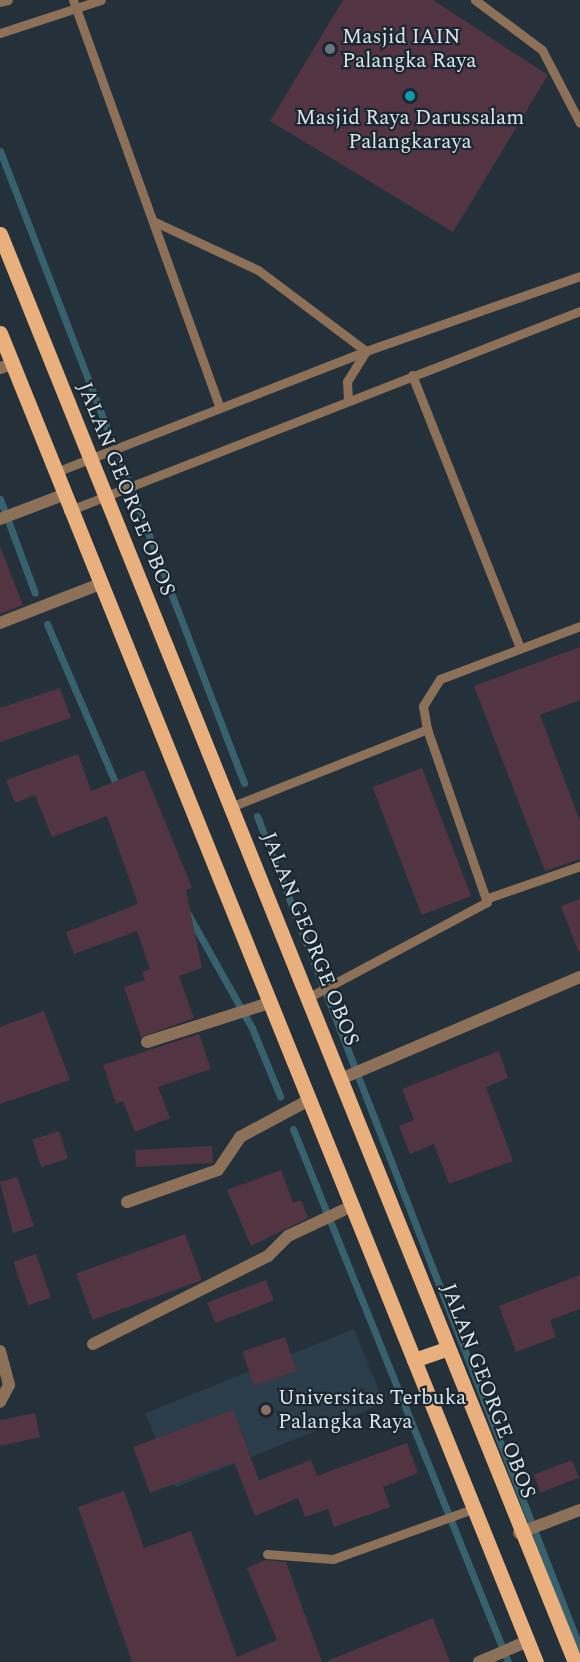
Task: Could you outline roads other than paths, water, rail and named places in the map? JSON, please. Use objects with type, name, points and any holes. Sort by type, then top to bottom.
[{"type":"main road","name":"JALAN GEORGE OBOS","points":[[0,234],[103,494],[311,996],[519,1533],[575,1662]]},
{"type":"main road","points":[[0,333],[6,366],[56,472],[68,511],[100,584],[472,1509],[536,1662]]},
{"type":"main road","points":[[414,1360],[448,1348]]},
{"type":"street","points":[[0,519],[63,495]]},
{"type":"street","points":[[0,623],[100,584]]},
{"type":"street","points":[[343,1078],[580,977]]},
{"type":"street","points":[[147,1042],[269,1003]]},
{"type":"street","points":[[127,1202],[218,1170],[240,1137],[309,1100]]},
{"type":"street","points":[[93,1344],[268,1256],[288,1236],[352,1206]]},
{"type":"street","points":[[0,1351],[9,1385],[0,1402]]},
{"type":"street","points":[[519,1533],[580,1510]]},
{"type":"street","points":[[479,1662],[528,1641]]},
{"type":"lane","points":[[0,2],[8,0]]},
{"type":"lane","points":[[0,33],[75,4],[101,0]]},
{"type":"lane","points":[[475,0],[542,50],[580,123]]},
{"type":"lane","points":[[75,4],[219,406]]},
{"type":"lane","points":[[153,221],[258,270],[366,351]]},
{"type":"lane","points":[[56,472],[219,406],[366,351],[580,276]]},
{"type":"lane","points":[[68,511],[103,494],[580,311]]},
{"type":"lane","points":[[348,399],[347,381],[366,351]]},
{"type":"lane","points":[[412,375],[520,648]]},
{"type":"lane","points":[[488,898],[427,729],[423,706],[434,684],[580,626]]},
{"type":"lane","points":[[233,806],[427,729]]},
{"type":"lane","points":[[311,996],[479,911],[488,898],[580,866]]},
{"type":"lane","points":[[267,1554],[333,1558],[472,1509]]},
{"type":"waterway","points":[[0,151],[111,438]]},
{"type":"waterway","points":[[120,460],[244,783]]},
{"type":"waterway","points":[[0,499],[35,593]]},
{"type":"waterway","points":[[47,624],[118,789]]},
{"type":"waterway","points":[[257,816],[580,1648]]},
{"type":"waterway","points":[[188,914],[252,1028],[280,1096]]},
{"type":"waterway","points":[[293,1129],[508,1662]]},
{"type":"place","name":"Masjid IAIN Palangka Raya","points":[[330,49]]},
{"type":"place","name":"Masjid Raya Darussalam Palangkaraya","points":[[410,96]]},
{"type":"place","name":"Universitas Terbuka Palangka Raya","points":[[266,1410]]}]
